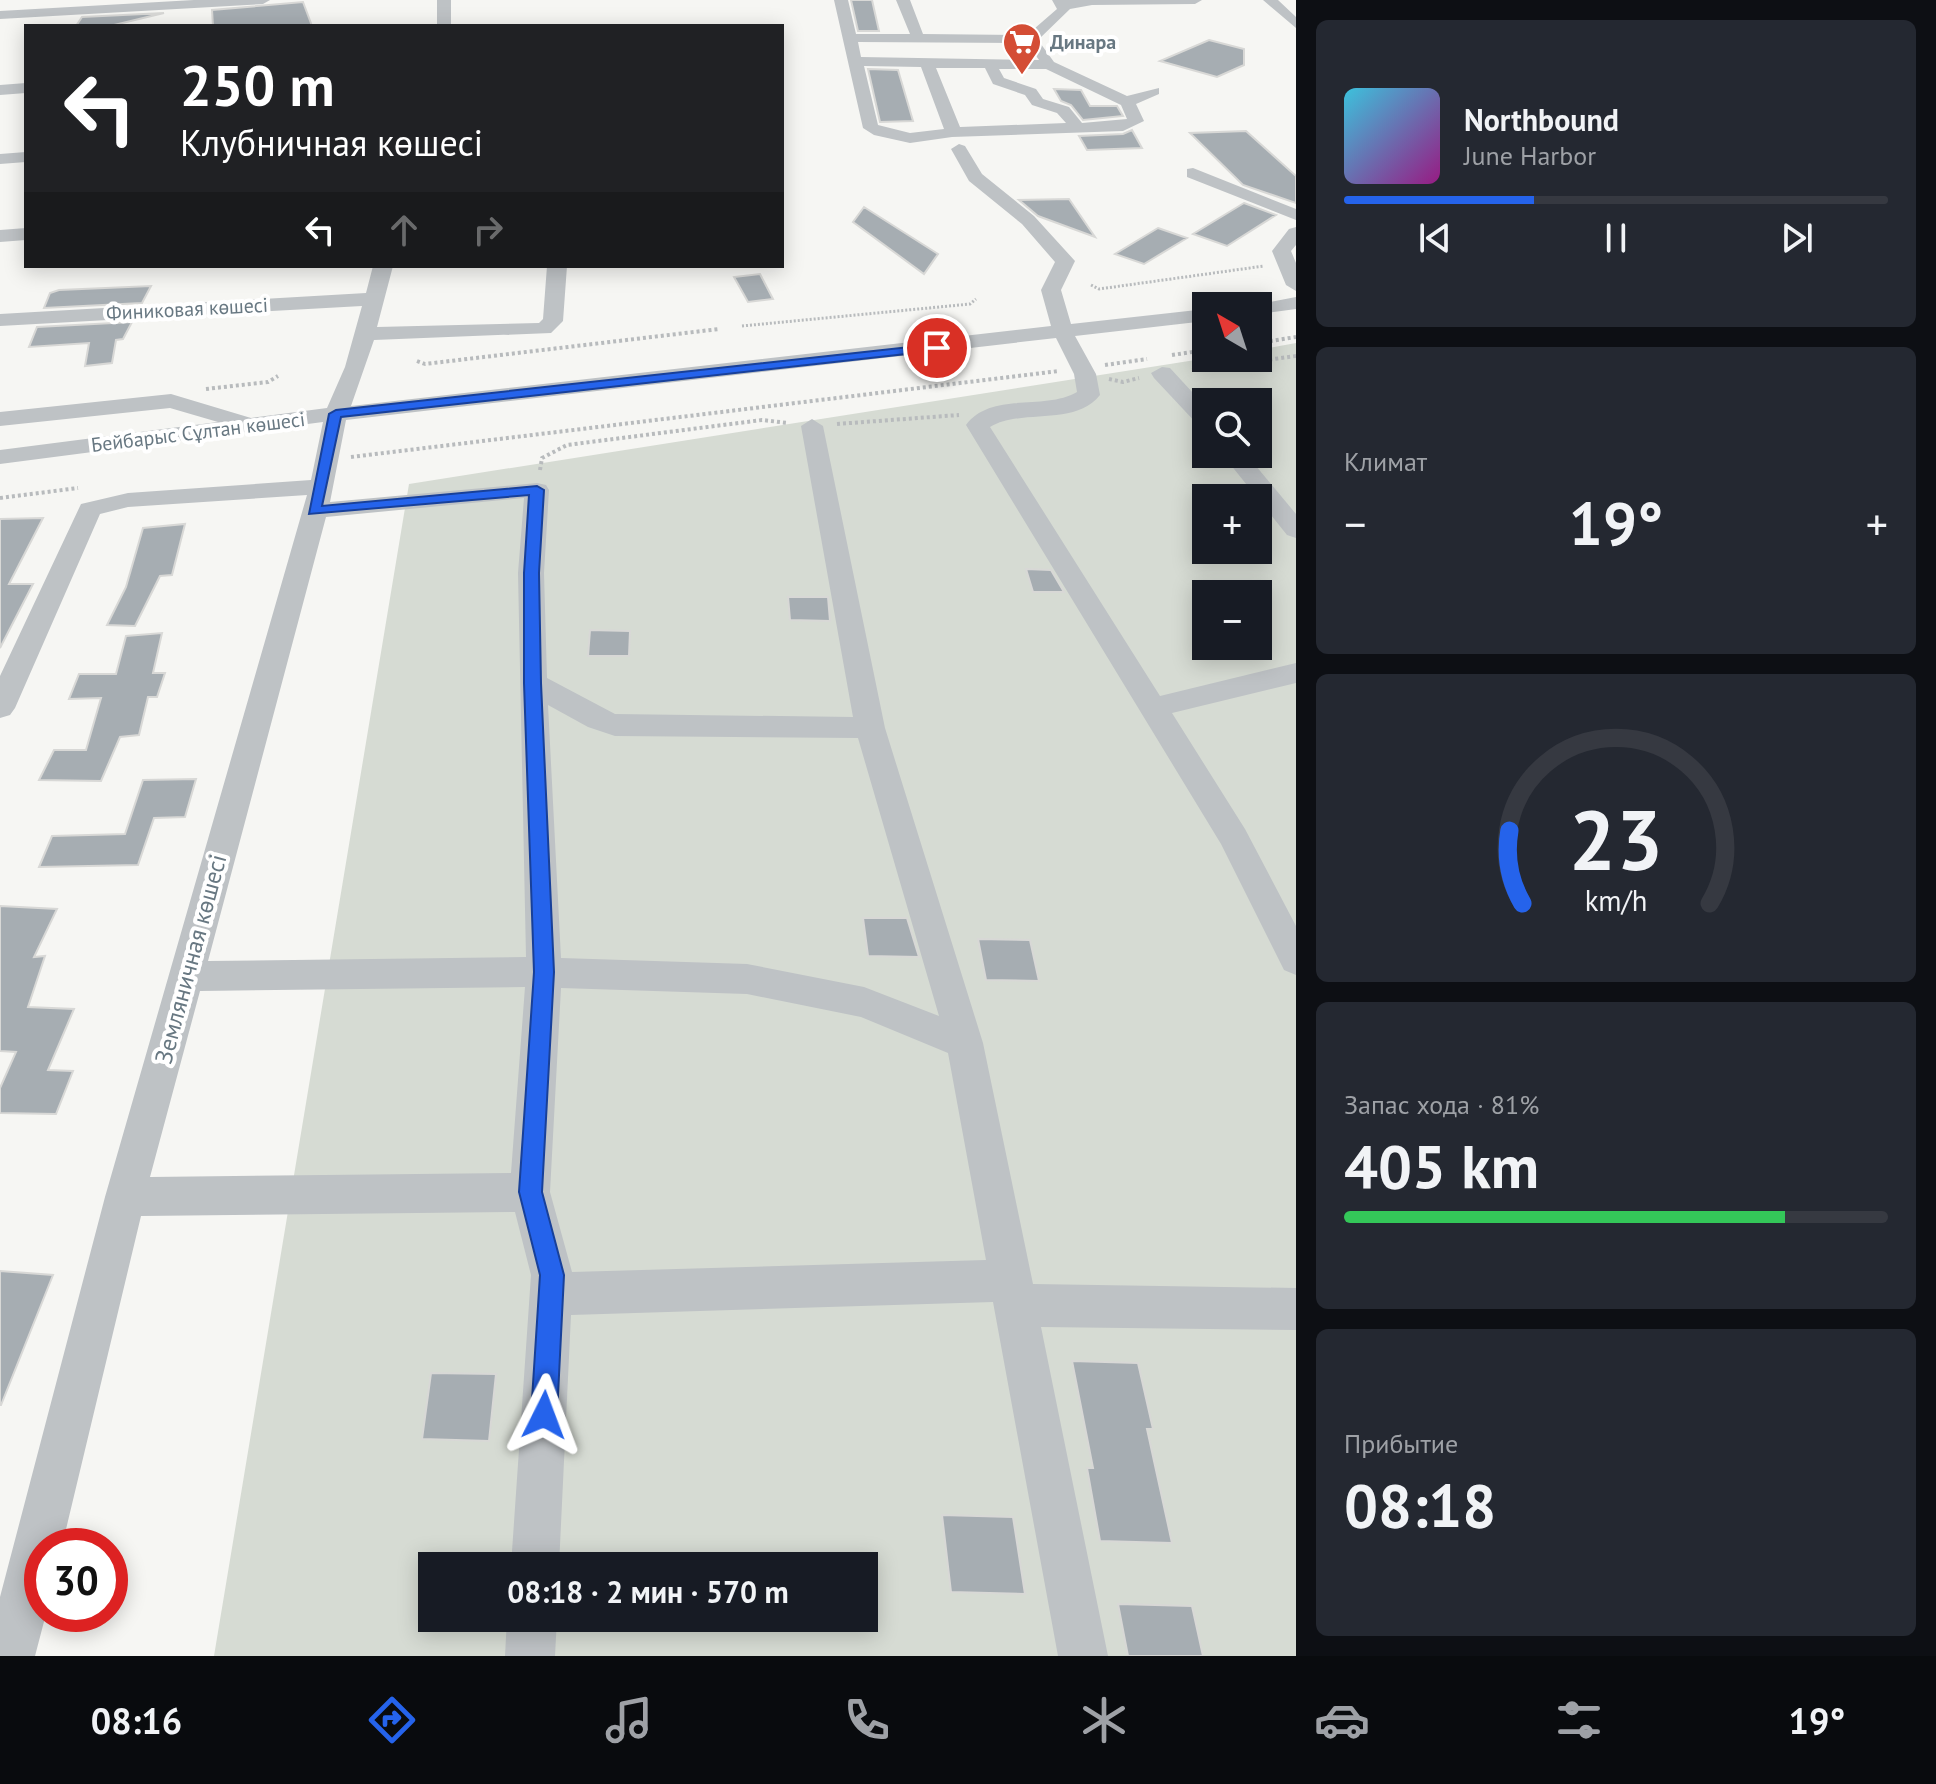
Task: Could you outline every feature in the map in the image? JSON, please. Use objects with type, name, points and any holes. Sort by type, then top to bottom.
[{"type":"street","points":[[0,15],[263,0]]},
{"type":"street","points":[[444,0],[444,24]]},
{"type":"street","points":[[841,0],[871,128],[901,137],[954,141],[1076,125],[1132,124],[1136,121],[1127,102],[1049,65],[856,61]]},
{"type":"street","points":[[903,0],[918,38]]},
{"type":"street","points":[[1031,39],[1062,6],[1092,1],[1195,0]]},
{"type":"street","points":[[1270,0],[1296,24]]},
{"type":"street","points":[[1062,6],[1092,17]]},
{"type":"street","points":[[850,38],[955,38],[970,32],[1031,39],[1049,65]]},
{"type":"street","points":[[955,38],[964,63]]},
{"type":"street","points":[[927,63],[954,141],[975,177],[1028,220],[1065,261],[1051,290],[1064,334],[1081,368],[1089,395],[1079,403],[991,414],[977,425],[1234,838],[1296,960]]},
{"type":"street","points":[[990,64],[998,81],[1031,92],[1037,102],[1063,110],[1076,125]]},
{"type":"street","points":[[0,90],[24,88]]},
{"type":"street","points":[[1127,102],[1154,91]]},
{"type":"street","points":[[0,159],[24,157]]},
{"type":"street","points":[[1193,173],[1296,215]]},
{"type":"street","points":[[1296,233],[1281,251],[1296,285]]},
{"type":"street","points":[[0,236],[24,234]]},
{"type":"street","points":[[366,334],[544,329],[553,321],[557,268]]},
{"type":"street","name":"Земляничная көшесі","points":[[10,1656],[125,1197],[321,486],[336,414],[356,367],[378,282]]},
{"type":"street","name":"Финиковая көшесі","points":[[0,320],[378,282]]},
{"type":"street","points":[[1272,306],[1296,303]]},
{"type":"street","name":"Бейбарыс Сұлтан көшесі","points":[[0,457],[336,414],[1064,334],[1192,317]]},
{"type":"street","points":[[1162,373],[1192,405]]},
{"type":"street","points":[[0,419],[171,401],[251,425]]},
{"type":"street","points":[[812,426],[870,728],[965,1043],[1083,1656]]},
{"type":"street","points":[[1245,468],[1296,530]]},
{"type":"street","points":[[0,708],[90,509],[128,500],[321,486],[537,490],[531,573],[544,972],[530,1192],[552,1275],[536,1552]]},
{"type":"street","points":[[1151,708],[1296,673]]},
{"type":"street","points":[[533,683],[598,720],[615,725],[870,728]]},
{"type":"street","points":[[187,976],[544,972],[747,979],[864,1002],[965,1043]]},
{"type":"street","points":[[125,1197],[530,1192]]},
{"type":"street","points":[[551,1294],[1013,1292],[1296,1309]]},
{"type":"street","points":[[530,1656],[531,1632]]},
{"type":"path","points":[[1091,285],[1099,289],[1195,278],[1268,265],[1268,262]]},
{"type":"path","points":[[742,326],[970,304],[976,299]]},
{"type":"path","points":[[417,361],[425,364],[719,329]]},
{"type":"path","points":[[1272,341],[1296,337]]},
{"type":"path","points":[[321,486],[1192,352]]},
{"type":"path","points":[[537,490],[542,458],[567,445],[762,420],[812,426],[920,416],[991,414]]},
{"type":"path","points":[[0,498],[90,487]]},
{"type":"shaded area","points":[[1296,343],[1296,1656],[214,1656],[409,484],[1192,361],[1192,372],[1272,372],[1272,347]]},
{"type":"building","points":[[851,0],[872,0],[879,31],[858,31]]},
{"type":"building","points":[[303,2],[311,24],[213,24],[212,10]]},
{"type":"building","points":[[164,13],[118,24],[77,24],[82,17]]},
{"type":"building","points":[[1209,40],[1244,49],[1244,65],[1217,77],[1160,61]]},
{"type":"building","points":[[868,69],[898,70],[913,121],[880,122]]},
{"type":"building","points":[[1054,89],[1081,90],[1090,106],[1117,106],[1123,116],[1083,120],[1071,105],[1061,101]]},
{"type":"building","points":[[1132,130],[1142,148],[1087,150],[1079,136],[1123,134]]},
{"type":"building","points":[[1246,131],[1296,176],[1296,203],[1243,185],[1190,133]]},
{"type":"building","points":[[1069,199],[1095,237],[1038,216],[1019,200]]},
{"type":"building","points":[[1244,203],[1276,215],[1227,246],[1193,234]]},
{"type":"building","points":[[864,207],[938,254],[924,274],[853,222]]},
{"type":"building","points":[[1158,228],[1187,238],[1144,264],[1115,254]]},
{"type":"building","points":[[760,274],[773,299],[748,302],[734,277]]},
{"type":"building","points":[[151,286],[142,303],[44,308],[50,293],[59,290]]},
{"type":"building","points":[[132,322],[123,339],[116,340],[112,363],[85,366],[89,343],[29,347],[37,327]]},
{"type":"building","points":[[43,518],[9,584],[33,584],[0,648],[0,519]]},
{"type":"building","points":[[185,524],[172,575],[160,576],[135,626],[107,625],[126,587],[143,528]]},
{"type":"building","points":[[1026,569],[1051,570],[1064,592],[1033,592]]},
{"type":"building","points":[[788,597],[828,597],[830,621],[790,620]]},
{"type":"building","points":[[590,630],[630,631],[629,656],[588,656]]},
{"type":"building","points":[[162,633],[153,673],[165,673],[157,697],[148,697],[139,735],[120,737],[101,781],[39,780],[54,750],[86,750],[101,698],[69,699],[79,674],[116,674],[126,636]]},
{"type":"building","points":[[196,779],[185,817],[154,818],[138,865],[39,867],[52,836],[125,834],[143,780]]},
{"type":"building","points":[[0,906],[57,909],[34,957],[45,956],[28,1007],[74,1009],[48,1070],[73,1071],[56,1114],[0,1113],[0,1088],[16,1052],[0,1051]]},
{"type":"building","points":[[863,918],[907,918],[919,957],[868,956]]},
{"type":"building","points":[[978,939],[1030,940],[1039,981],[986,980]]},
{"type":"building","points":[[0,1271],[53,1275],[1,1405],[0,1405]]},
{"type":"building","points":[[1072,1361],[1138,1363],[1153,1429],[1147,1429],[1172,1543],[1100,1541],[1087,1468],[1093,1468]]},
{"type":"building","points":[[431,1373],[496,1374],[489,1441],[422,1439]]},
{"type":"building","points":[[942,1515],[1013,1517],[1025,1594],[951,1592]]},
{"type":"building","points":[[1118,1604],[1192,1606],[1203,1656],[1128,1656]]},
{"type":"place","name":"Динара","points":[[1022,76]]},
{"type":"route","points":[[544,1415],[552,1275],[530,1192],[544,972],[531,573],[537,490],[314,511],[327,467],[336,414],[937,348]]}]
